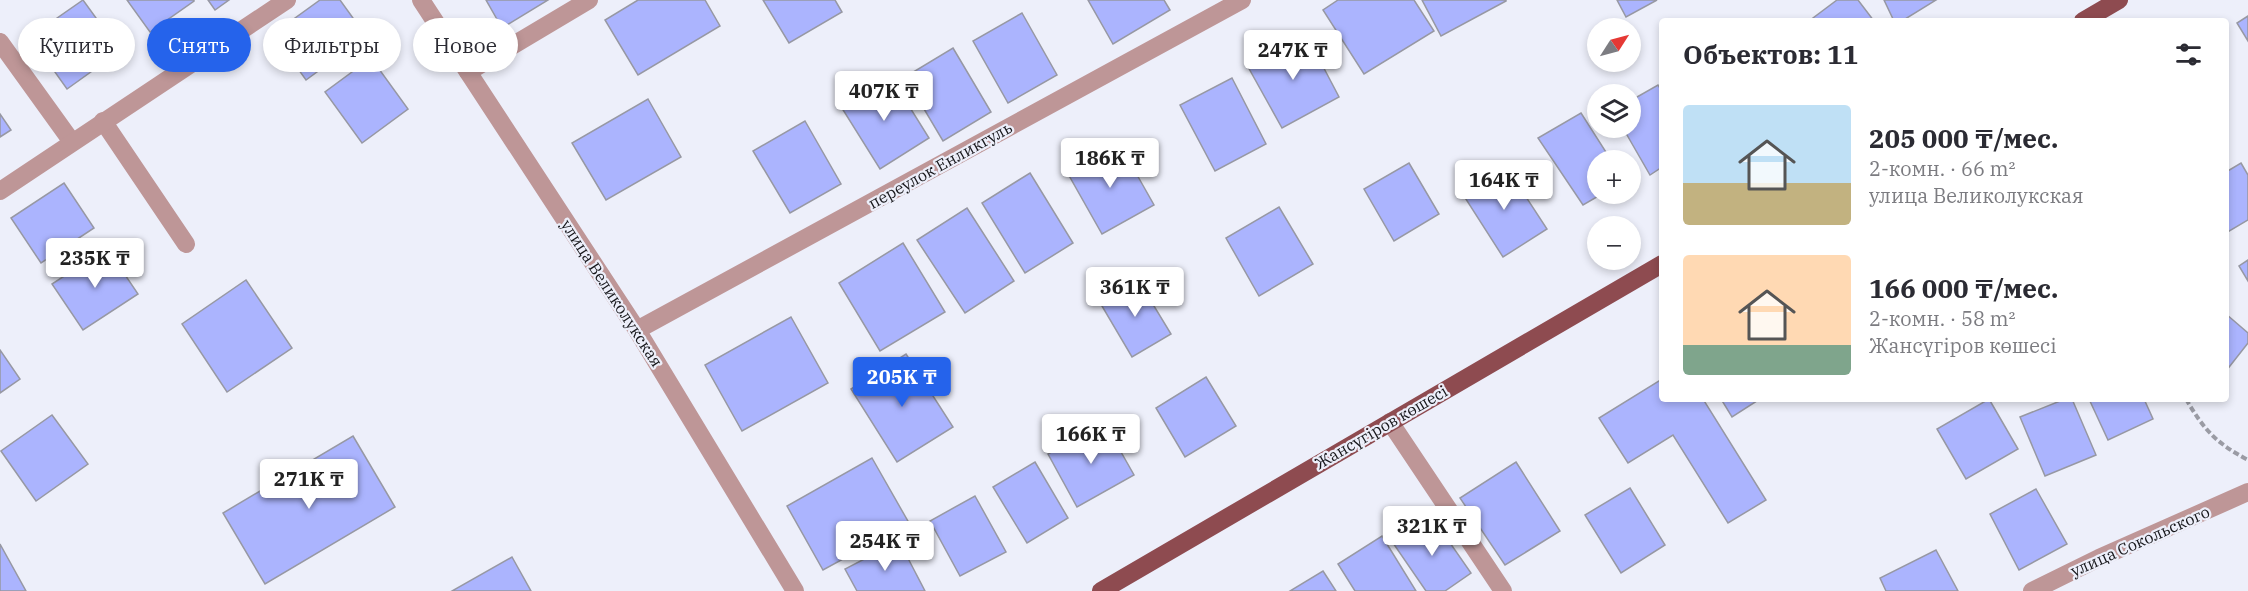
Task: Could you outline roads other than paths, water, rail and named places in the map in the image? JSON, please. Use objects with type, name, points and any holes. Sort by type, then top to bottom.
[{"type":"main road","points":[[2088,18],[2119,0]]},
{"type":"main road","name":"Жансүгіров көшесі","points":[[1101,591],[1659,266]]},
{"type":"street","points":[[0,190],[287,0]]},
{"type":"street","name":"улица Великолукская","points":[[421,0],[433,18]]},
{"type":"street","points":[[518,42],[589,0]]},
{"type":"street","name":"переулок Енликгуль","points":[[637,330],[1242,0]]},
{"type":"street","points":[[0,42],[72,142]]},
{"type":"street","name":"улица Великолукская","points":[[468,72],[637,330],[795,591]]},
{"type":"street","points":[[103,121],[186,244]]},
{"type":"street","points":[[1390,422],[1503,591]]},
{"type":"street","name":"улица Сокольского","points":[[2032,591],[2099,558],[2248,492]]}]
